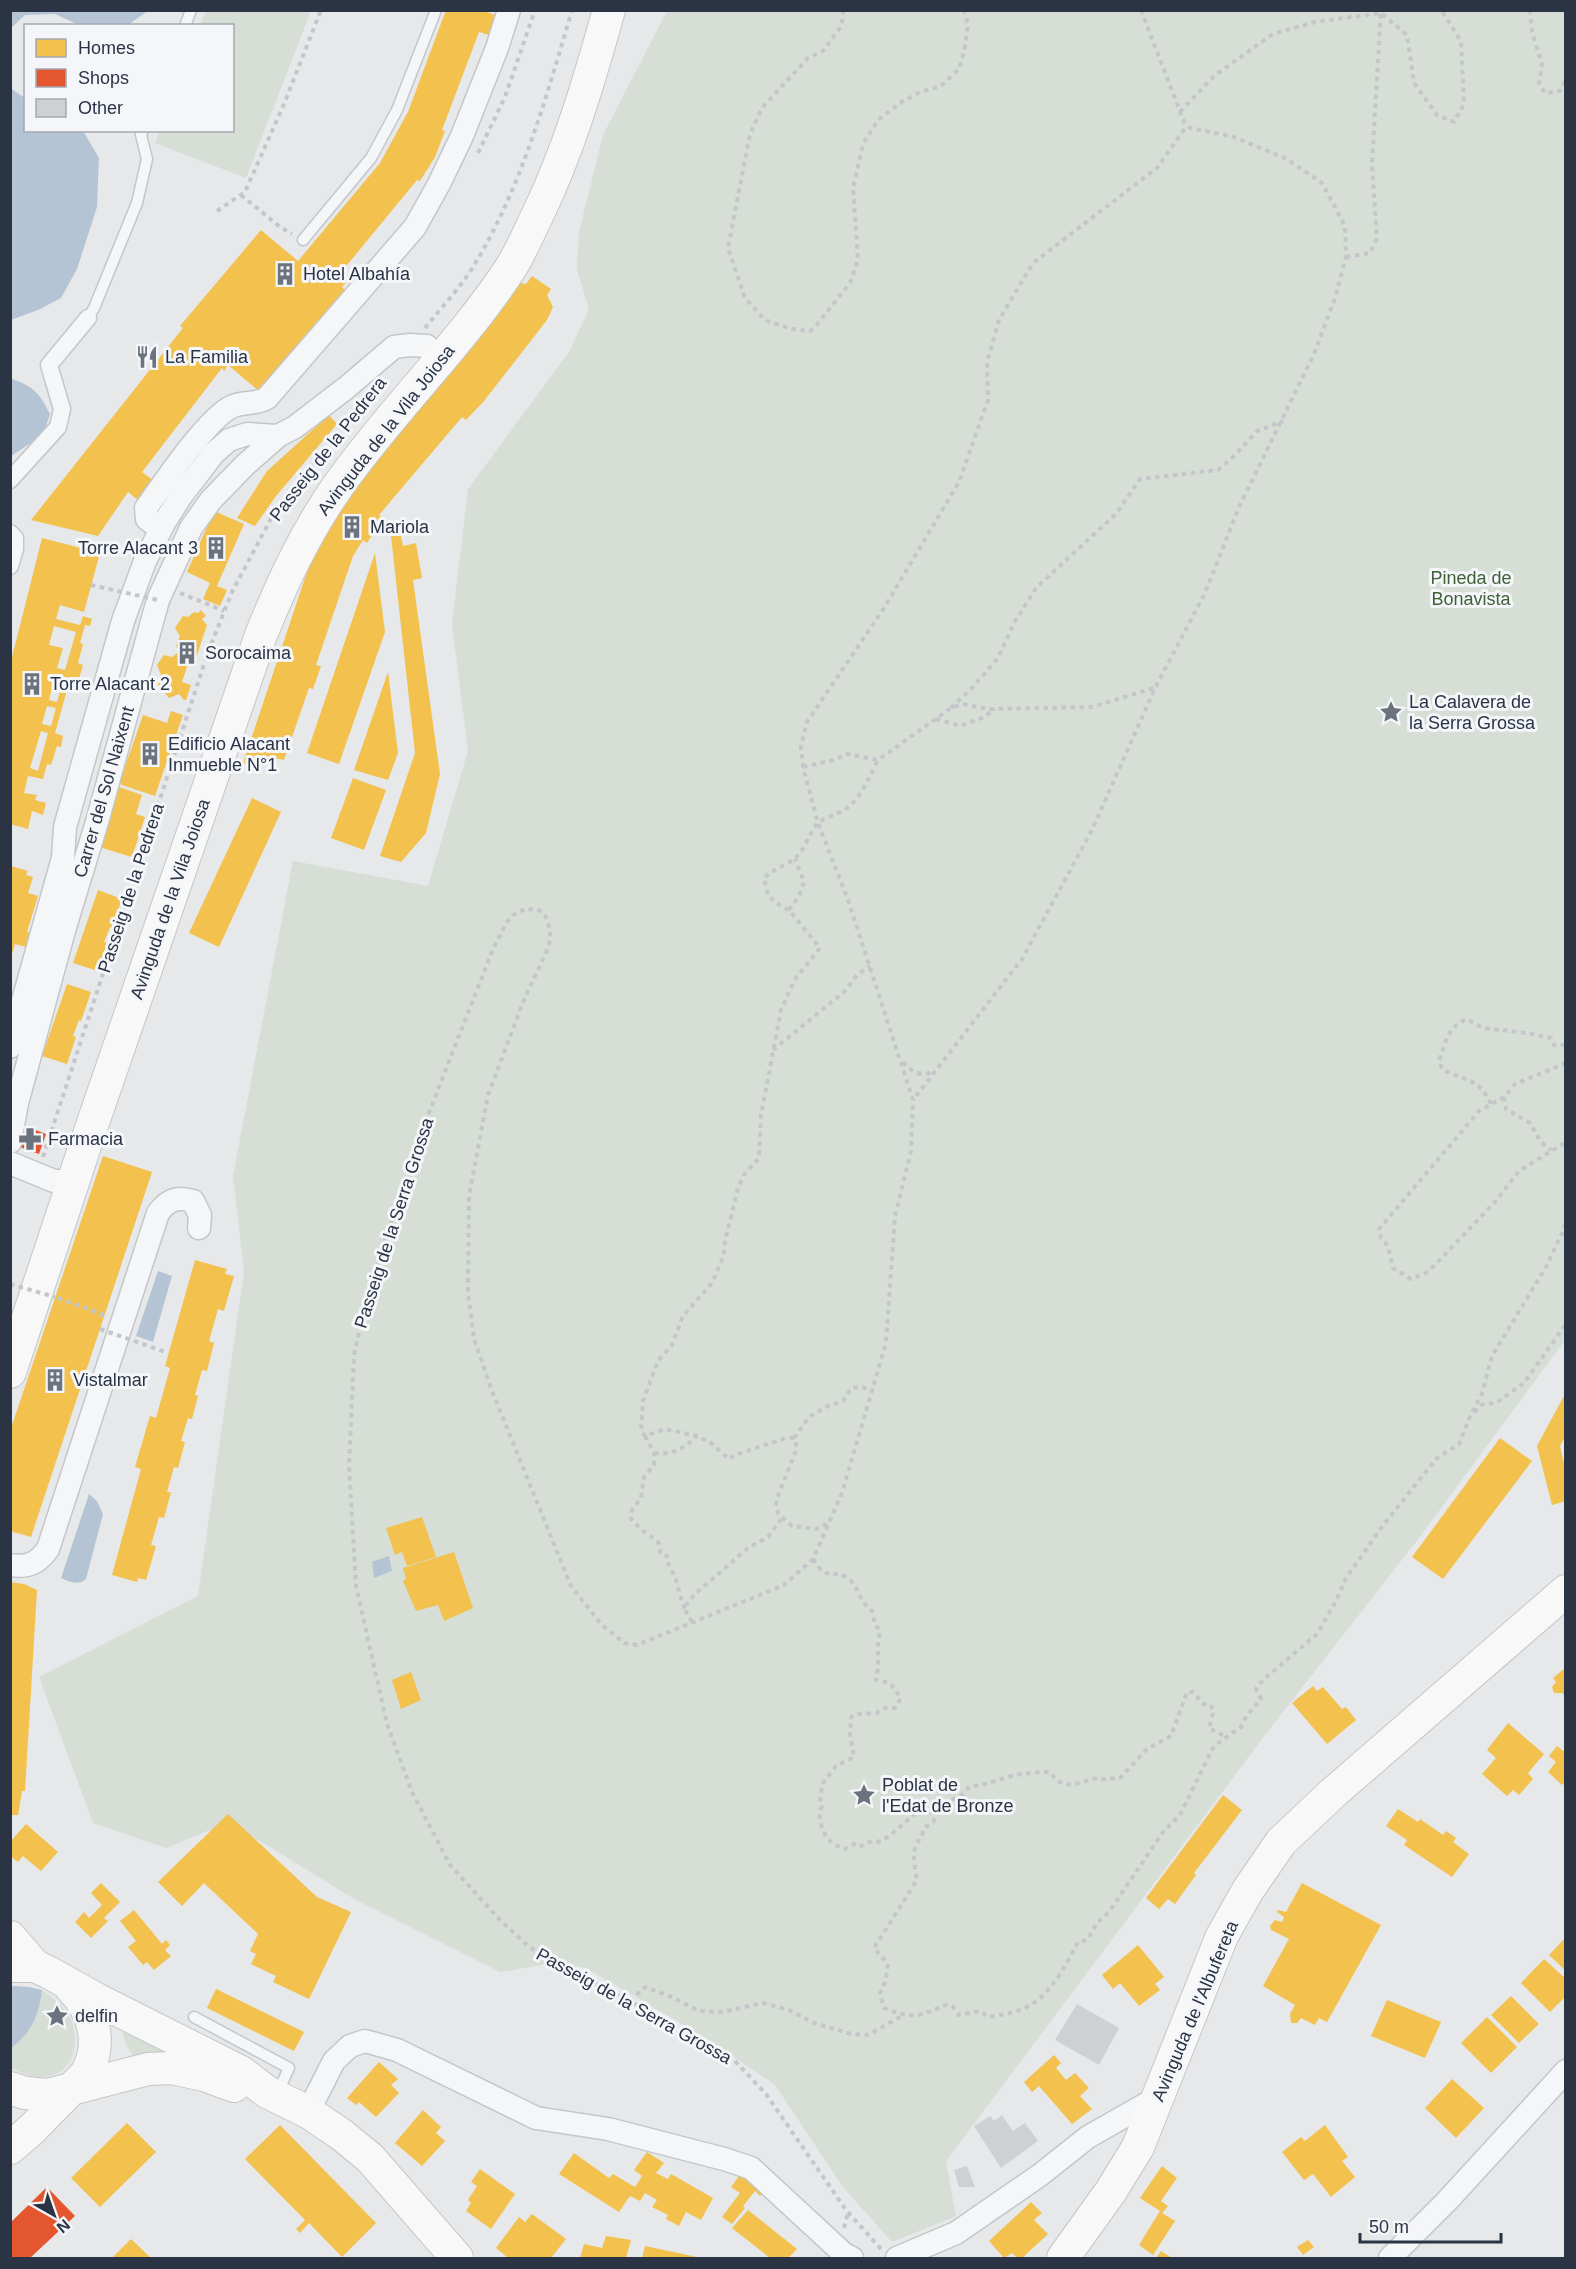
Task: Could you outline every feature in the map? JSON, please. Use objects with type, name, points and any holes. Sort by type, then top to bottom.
[{"type":"main road","name":"Avinguda de la Vila Joiosa","points":[[10,1309],[237,639],[265,571],[286,528],[321,474],[418,345],[493,258],[534,179],[557,118],[589,10]]},
{"type":"main road","name":"Avinguda de la Vila Joiosa","points":[[10,1372],[55,1179],[283,580],[305,537],[338,486],[479,311],[520,252],[551,186],[575,124],[609,10]]},
{"type":"main road","name":"Avinguda de l'Albufereta","points":[[1064,2259],[1111,2192],[1138,2147],[1222,1936],[1248,1890],[1281,1842],[1333,1793],[1566,1591]]},
{"type":"main road","points":[[10,1937],[23,1966],[66,1983],[241,2072],[271,2094],[308,2112],[342,2135],[370,2158],[457,2259]]},
{"type":"main road","points":[[21,2139],[86,2074],[92,2063],[95,2042],[94,2024],[87,2008],[66,1983]]},
{"type":"main road","points":[[10,2088],[25,2093],[48,2095],[148,2069],[172,2068],[204,2075],[234,2087],[271,2094]]},
{"type":"main road","points":[[21,2139],[79,2099],[130,2073]]},
{"type":"street","points":[[164,523],[154,524],[147,519],[146,508],[183,457],[221,413],[233,406],[247,402],[260,402],[267,398],[415,227],[462,136],[497,48],[509,10]]},
{"type":"street","points":[[10,480],[58,427],[62,409],[49,365],[88,318]]},
{"type":"street","name":"Carrer del Sol Naixent","points":[[10,1142],[17,1103],[59,949],[164,594],[191,528],[211,500],[245,465],[278,436],[295,427],[346,388],[394,347],[418,345]]},
{"type":"street","points":[[229,440],[247,434],[278,436]]},
{"type":"street","points":[[229,440],[238,444],[244,451],[245,465]]},
{"type":"street","name":"Carrer del Sol Naixent","points":[[10,1047],[63,858],[64,827],[117,641],[145,561],[164,523],[214,453],[229,440]]},
{"type":"street","points":[[10,533],[15,538],[15,549],[10,566]]},
{"type":"street","points":[[10,1163],[55,1179]]},
{"type":"street","points":[[10,1565],[31,1565],[48,1549],[158,1213],[166,1202],[181,1198],[193,1201],[200,1215],[199,1228]]},
{"type":"street","points":[[308,2112],[334,2061],[350,2046],[365,2041],[397,2050],[536,2118],[608,2129],[751,2168],[797,2213],[852,2259]]},
{"type":"street","points":[[1390,2259],[1566,2071]]},
{"type":"street","points":[[890,2255],[956,2233],[1040,2175],[1088,2137],[1160,2096]]},
{"type":"lane","points":[[303,240],[371,158],[397,110],[436,10]]},
{"type":"lane","points":[[88,318],[136,203],[147,159],[142,132]]},
{"type":"lane","points":[[194,2017],[289,2068],[271,2094]]},
{"type":"path","points":[[217,211],[245,192],[284,104],[321,10]]},
{"type":"path","points":[[418,345],[473,268],[505,208],[544,103],[572,10]]},
{"type":"path","points":[[843,10],[842,25],[823,51],[808,58],[762,108],[750,134],[728,248],[745,298],[765,320],[791,329],[810,331],[850,284],[858,260],[853,188],[863,144],[878,120],[885,114],[920,92],[941,86],[959,69],[968,25],[964,10]]},
{"type":"path","points":[[1141,10],[1186,126]]},
{"type":"path","points":[[1381,12],[1407,35],[1414,83],[1437,115],[1454,122],[1464,104],[1461,41],[1441,10]]},
{"type":"path","points":[[1530,10],[1532,32],[1542,64],[1539,84],[1545,93],[1550,94],[1560,91],[1566,79]]},
{"type":"path","points":[[1180,112],[1214,76],[1273,34],[1315,22],[1381,12]]},
{"type":"path","points":[[1346,257],[1370,253],[1377,238],[1372,164],[1381,12]]},
{"type":"path","points":[[913,1100],[1022,959],[1092,830],[1155,688],[1204,594],[1239,507],[1314,354],[1335,298],[1346,257],[1345,226],[1322,183],[1287,159],[1234,137],[1186,126]]},
{"type":"path","points":[[1186,126],[1157,168],[1033,264],[999,320],[987,362],[988,400],[959,482],[884,608],[807,722],[801,746],[803,767],[818,823],[848,900],[913,1100],[910,1152],[895,1216],[886,1343],[842,1493],[813,1559],[784,1585],[692,1622],[679,1597],[677,1581],[667,1563],[667,1556],[660,1553],[661,1545],[657,1539],[648,1535],[631,1519],[632,1510],[641,1497],[644,1478],[654,1465],[654,1453],[642,1430],[643,1401],[658,1360],[672,1345],[683,1316],[712,1283],[724,1255],[725,1240],[738,1188],[744,1175],[759,1158],[761,1114],[781,1010],[795,979],[820,948],[789,910],[782,908],[768,896],[764,878],[772,870],[795,859],[818,823],[845,810],[854,801],[865,788],[878,760],[951,708],[973,687],[998,657],[1014,623],[1036,588],[1116,514],[1140,479],[1218,470],[1257,431],[1283,421]]},
{"type":"path","points":[[241,195],[280,227],[303,240]]},
{"type":"path","name":"Passeig de la Pedrera","points":[[55,1179],[208,652],[231,592],[274,513],[366,399]]},
{"type":"path","points":[[91,585],[164,594],[224,611]]},
{"type":"path","points":[[951,708],[963,704],[994,709],[1092,707],[1155,688]]},
{"type":"path","points":[[935,719],[960,726],[982,718],[994,709]]},
{"type":"path","points":[[803,767],[834,760],[847,754],[878,760]]},
{"type":"path","points":[[789,910],[799,897],[804,882],[795,859]]},
{"type":"path","name":"Passeig de la Serra Grossa","points":[[692,1622],[637,1645],[624,1643],[601,1624],[580,1598],[571,1586],[492,1391],[474,1339],[468,1293],[469,1196],[488,1095],[523,1002],[549,945],[550,928],[545,915],[539,910],[525,909],[513,915],[507,922],[493,949],[423,1128],[369,1288],[354,1355],[349,1466],[356,1586],[387,1724],[412,1792],[450,1865],[500,1920],[527,1945],[553,1963],[630,2001],[735,2061],[766,2094],[846,2210],[890,2255]]},
{"type":"path","points":[[772,1050],[844,992],[857,975],[870,966]]},
{"type":"path","points":[[1491,1104],[1483,1089],[1470,1080],[1442,1069],[1439,1060],[1454,1025],[1467,1018],[1483,1028],[1539,1035],[1551,1038],[1554,1045],[1566,1045]]},
{"type":"path","points":[[901,1060],[913,1072],[920,1074],[936,1070]]},
{"type":"path","points":[[1566,1063],[1515,1084],[1504,1097],[1479,1111],[1379,1229],[1381,1238],[1388,1246],[1393,1268],[1410,1279],[1426,1273],[1496,1202],[1519,1171],[1566,1142]]},
{"type":"path","points":[[1504,1097],[1506,1109],[1530,1123],[1541,1142],[1551,1150]]},
{"type":"path","points":[[1226,1738],[1222,1733],[1209,1728],[1214,1710],[1209,1704],[1203,1704],[1193,1692],[1187,1692],[1171,1736],[1147,1749],[1120,1778],[1102,1781],[1092,1778],[1080,1785],[1074,1785],[1055,1780],[1050,1772],[1027,1773],[996,1780],[986,1785],[970,1786],[962,1795],[952,1800],[940,1811],[933,1822],[924,1828],[922,1838],[915,1846],[917,1880],[874,1948],[888,1964],[886,1979],[880,1994],[884,2008],[902,2015],[921,2016],[948,2004],[959,2016],[980,2011],[989,2017],[1018,2011],[1038,2002],[1060,1973],[1078,1942],[1087,1940],[1097,1923],[1109,1912],[1163,1832],[1180,1815],[1214,1746],[1226,1738],[1241,1727],[1247,1714],[1261,1699],[1256,1689],[1263,1680],[1317,1634],[1346,1578],[1408,1492],[1437,1458],[1459,1444],[1482,1394],[1492,1356],[1546,1267],[1564,1229],[1566,1219]]},
{"type":"path","points":[[10,1284],[102,1314],[98,1328],[168,1353]]},
{"type":"path","points":[[1471,1414],[1483,1404],[1496,1403],[1524,1383],[1566,1324]]},
{"type":"path","points":[[794,1438],[809,1417],[826,1407],[843,1401],[851,1388],[861,1387],[873,1390]]},
{"type":"path","points":[[645,1436],[665,1429],[697,1436],[711,1443],[729,1458],[786,1438],[794,1438]]},
{"type":"path","points":[[654,1453],[665,1454],[679,1451],[697,1436]]},
{"type":"path","points":[[794,1438],[797,1448],[776,1501],[778,1513],[792,1526],[816,1529],[828,1524]]},
{"type":"path","points":[[685,1610],[686,1605],[705,1585],[748,1548],[768,1537],[782,1518]]},
{"type":"path","points":[[813,1559],[819,1570],[829,1575],[842,1574],[852,1581],[864,1605],[872,1611],[875,1625],[880,1630],[877,1641],[879,1659],[876,1680],[890,1683],[901,1698],[895,1708],[885,1708],[876,1713],[857,1714],[851,1717],[850,1734],[854,1757],[836,1766],[821,1790],[822,1806],[819,1811],[825,1834],[831,1842],[845,1849],[854,1844],[859,1847],[888,1837],[916,1813],[940,1811]]},
{"type":"path","points":[[630,2001],[645,1987],[672,1997],[699,2011],[722,2012],[763,2003],[789,2010],[814,2023],[851,2034],[868,2035],[902,2015]]},
{"type":"green space","points":[[206,11],[311,11],[246,178],[155,143],[160,132],[234,132],[234,24],[200,24]]},
{"type":"green space","name":"Pineda de Bonavista","points":[[667,11],[1565,11],[1565,1340],[1419,1538],[1268,1731],[946,2161],[956,2216],[892,2242],[843,2187],[775,2085],[709,2040],[586,1968],[553,1963],[500,1972],[356,1900],[229,1822],[166,1848],[93,1823],[39,1677],[198,1596],[244,1272],[233,1176],[293,861],[428,886],[468,751],[452,624],[468,489],[569,352],[589,309],[577,269],[579,232],[603,135]]},
{"type":"green space","points":[[42,1990],[67,2012],[72,2022],[75,2043],[69,2062],[63,2070],[54,2075],[38,2077],[11,2068],[10,2048],[23,2036],[32,2023],[39,2007]]},
{"type":"green space","points":[[120,2022],[186,2056],[138,2063],[125,2043]]},
{"type":"water","points":[[11,10],[148,10],[129,24],[77,24],[55,14],[25,15],[11,28]]},
{"type":"water","points":[[10,88],[24,97],[24,132],[84,132],[99,158],[97,207],[77,269],[61,298],[11,320]]},
{"type":"water","points":[[10,378],[35,391],[50,414],[43,435],[11,456]]},
{"type":"water","points":[[158,1271],[172,1276],[153,1342],[136,1336]]},
{"type":"water","points":[[89,1494],[97,1501],[103,1514],[86,1579],[74,1583],[61,1578]]},
{"type":"water","points":[[389,1556],[392,1571],[374,1578],[372,1562]]},
{"type":"water","points":[[11,1987],[42,1990],[39,2008],[33,2023],[24,2036],[11,2048]]},
{"type":"building: Homes","name":"Hotel Albahía","points":[[446,10],[487,10],[495,15],[489,35],[479,32],[442,130],[445,131],[435,157],[420,181],[417,180],[343,270],[350,278],[342,287],[350,295],[259,391],[228,365],[224,371],[222,368],[142,472],[153,480],[138,500],[128,492],[98,536],[31,520],[183,328],[180,326],[261,230],[298,261],[380,163],[408,112]]},
{"type":"building: Homes","name":"Mariola","points":[[532,276],[551,289],[547,295],[553,307],[547,320],[484,401],[466,420],[462,417],[379,515],[383,518],[367,543],[363,540],[353,556],[316,665],[321,666],[313,689],[309,688],[284,760],[264,756],[260,769],[243,763],[310,563],[339,505],[509,290],[520,283],[526,284]]},
{"type":"building: Homes","points":[[329,415],[337,424],[276,496],[255,526],[237,518],[267,471]]},
{"type":"building: Homes","name":"Torre Alacant 3","points":[[214,511],[244,524],[217,586],[227,590],[220,606],[203,599],[210,583],[187,572]]},
{"type":"building: Homes","points":[[391,536],[401,536],[403,546],[416,543],[422,578],[413,580],[440,774],[426,833],[401,862],[380,856],[415,753]]},
{"type":"building: Homes","name":"Torre Alacant 2","points":[[42,538],[100,553],[84,612],[60,605],[56,619],[80,625],[83,616],[92,619],[90,626],[85,625],[80,643],[83,644],[78,663],[83,665],[75,692],[67,690],[55,733],[63,736],[61,747],[57,746],[51,765],[47,764],[43,779],[28,776],[24,793],[37,795],[35,800],[46,803],[43,815],[32,811],[28,829],[10,824],[10,665]],"holes":[[[54,626],[76,632],[65,670],[57,668],[63,648],[49,645]],[[55,675],[64,678],[57,702],[49,700]],[[47,706],[56,708],[51,726],[42,724]],[[41,731],[48,733],[38,771],[30,768]]]},
{"type":"building: Homes","points":[[375,553],[385,632],[339,764],[307,753]]},
{"type":"building: Homes","name":"Sorocaima","points":[[201,610],[206,616],[202,619],[207,625],[197,655],[186,659],[187,667],[182,682],[191,685],[186,700],[179,694],[169,698],[158,685],[161,675],[157,665],[164,655],[172,657],[180,651],[176,646],[180,636],[175,628],[183,616],[188,617]]},
{"type":"building: Homes","points":[[388,672],[398,753],[388,780],[354,770]]},
{"type":"building: Homes","name":"Edificio Alacant Inmueble N°1","points":[[171,711],[183,715],[155,796],[119,784],[143,715],[167,723]]},
{"type":"building: Homes","points":[[353,778],[386,790],[364,850],[331,838]]},
{"type":"building: Homes","points":[[119,787],[142,795],[136,814],[145,817],[132,857],[99,847]]},
{"type":"building: Homes","points":[[252,798],[281,812],[219,947],[189,933]]},
{"type":"building: Homes","points":[[11,866],[28,871],[26,875],[33,877],[28,893],[38,896],[27,932],[34,934],[30,948],[15,944],[11,957]]},
{"type":"building: Homes","points":[[98,890],[122,899],[112,928],[110,927],[104,942],[107,943],[98,971],[73,963]]},
{"type":"building: Homes","points":[[67,984],[91,992],[73,1036],[76,1037],[67,1064],[42,1056]]},
{"type":"building: Homes","name":"Vistalmar","points":[[103,1156],[152,1172],[31,1537],[10,1531],[10,1431]]},
{"type":"building: Homes","name":"Vistalmar","points":[[195,1260],[227,1269],[225,1274],[234,1276],[224,1311],[218,1309],[209,1341],[214,1343],[207,1371],[202,1370],[195,1395],[198,1396],[192,1419],[188,1418],[181,1441],[185,1442],[178,1468],[174,1467],[167,1492],[171,1492],[164,1518],[159,1517],[151,1545],[156,1546],[146,1580],[138,1578],[137,1582],[112,1575],[141,1469],[135,1467],[150,1416],[156,1418],[170,1368],[165,1366]]},
{"type":"building: Homes","points":[[1566,1392],[1566,1435],[1560,1446],[1566,1472],[1566,1501],[1552,1505],[1537,1446]]},
{"type":"building: Homes","points":[[1500,1438],[1532,1461],[1443,1579],[1412,1557]]},
{"type":"building: Homes","points":[[422,1517],[436,1557],[407,1566],[402,1552],[395,1555],[386,1528]]},
{"type":"building: Homes","points":[[454,1552],[473,1608],[444,1621],[438,1605],[416,1611],[403,1581],[406,1579],[403,1568]]},
{"type":"building: Homes","points":[[10,1582],[24,1584],[37,1590],[25,1791],[22,1791],[18,1815],[10,1815]]},
{"type":"building: Homes","points":[[1566,1667],[1566,1697],[1562,1693],[1554,1693],[1552,1687],[1556,1682],[1553,1678]]},
{"type":"building: Homes","points":[[411,1672],[421,1700],[401,1709],[392,1680]]},
{"type":"building: Homes","points":[[1313,1686],[1317,1691],[1323,1687],[1342,1709],[1346,1707],[1356,1720],[1327,1744],[1292,1703]]},
{"type":"building: Homes","points":[[1508,1723],[1544,1754],[1528,1773],[1533,1779],[1519,1795],[1513,1790],[1507,1796],[1482,1774],[1496,1758],[1487,1750]]},
{"type":"building: Homes","points":[[1557,1746],[1566,1753],[1566,1781],[1562,1785],[1548,1772],[1556,1762],[1549,1756]]},
{"type":"building: Homes","points":[[1223,1795],[1242,1810],[1194,1873],[1196,1875],[1175,1904],[1168,1899],[1159,1909],[1146,1898]]},
{"type":"building: Homes","points":[[1398,1809],[1418,1822],[1420,1819],[1443,1835],[1446,1831],[1456,1838],[1453,1842],[1469,1854],[1452,1877],[1404,1845],[1407,1840],[1386,1826]]},
{"type":"building: Homes","points":[[228,1814],[317,1897],[351,1912],[309,1999],[273,1982],[276,1976],[251,1964],[256,1954],[250,1951],[258,1934],[204,1883],[182,1906],[158,1882]]},
{"type":"building: Homes","points":[[26,1824],[58,1852],[41,1871],[23,1856],[18,1862],[10,1856],[10,1842]]},
{"type":"building: Homes","points":[[101,1883],[120,1902],[104,1918],[108,1921],[91,1938],[75,1922],[84,1912],[89,1918],[102,1905],[91,1893]]},
{"type":"building: Homes","points":[[1302,1883],[1381,1925],[1327,2022],[1319,2018],[1315,2025],[1301,2018],[1297,2023],[1291,2023],[1290,2014],[1295,2005],[1263,1986],[1289,1939],[1271,1930],[1270,1926],[1275,1920],[1282,1922],[1284,1917],[1277,1912],[1278,1910],[1286,1912]]},
{"type":"building: Homes","points":[[134,1910],[162,1944],[166,1940],[170,1945],[165,1950],[171,1956],[154,1970],[147,1962],[143,1965],[128,1947],[136,1941],[120,1921]]},
{"type":"building: Homes","points":[[1566,1937],[1566,1971],[1549,1955]]},
{"type":"building: Homes","points":[[1138,1945],[1164,1977],[1155,1984],[1160,1990],[1139,2006],[1120,1983],[1113,1989],[1102,1975]]},
{"type":"building: Homes","points":[[1544,1959],[1566,1979],[1566,1996],[1550,2012],[1521,1983]]},
{"type":"building: Homes","points":[[216,1989],[304,2032],[294,2051],[207,2008]]},
{"type":"building: Homes","points":[[1511,1996],[1539,2024],[1519,2043],[1491,2015]]},
{"type":"building: Homes","points":[[1387,2000],[1441,2022],[1425,2058],[1371,2036]]},
{"type":"building: Homes","points":[[1487,2017],[1517,2047],[1491,2073],[1461,2043]]},
{"type":"building: Homes","points":[[1054,2055],[1061,2063],[1056,2068],[1066,2080],[1075,2073],[1089,2088],[1080,2096],[1092,2109],[1072,2124],[1039,2086],[1032,2092],[1024,2082]]},
{"type":"building: Homes","points":[[379,2062],[398,2079],[391,2085],[399,2093],[376,2117],[359,2102],[356,2105],[347,2098]]},
{"type":"building: Homes","points":[[1452,2079],[1484,2108],[1456,2138],[1425,2108]]},
{"type":"building: Homes","points":[[423,2110],[441,2127],[436,2133],[445,2141],[422,2166],[395,2143]]},
{"type":"building: Homes","points":[[127,2123],[156,2152],[100,2207],[71,2178]]},
{"type":"building: Homes","points":[[280,2125],[376,2223],[342,2257],[309,2223],[300,2233],[296,2229],[305,2220],[245,2159]]},
{"type":"building: Homes","points":[[1325,2125],[1348,2157],[1342,2161],[1355,2177],[1331,2197],[1313,2174],[1304,2180],[1282,2152],[1301,2137],[1305,2141]]},
{"type":"building: Homes","points":[[647,2152],[664,2163],[656,2173],[668,2179],[671,2174],[713,2198],[701,2220],[686,2212],[679,2226],[666,2219],[668,2215],[652,2207],[657,2200],[645,2193],[640,2201],[630,2196],[619,2212],[559,2174],[574,2153],[609,2178],[613,2174],[635,2187],[642,2176],[634,2170]]},
{"type":"building: Homes","points":[[1162,2166],[1177,2178],[1161,2201],[1168,2206],[1162,2213],[1175,2221],[1153,2255],[1139,2245],[1160,2211],[1140,2198]]},
{"type":"building: Homes","points":[[480,2169],[515,2194],[491,2229],[466,2211],[471,2203],[468,2200],[477,2186],[471,2182]]},
{"type":"building: Homes","points":[[742,2172],[764,2192],[760,2196],[755,2191],[732,2224],[722,2217],[740,2193],[731,2187]]},
{"type":"building: Homes","points":[[1031,2202],[1042,2213],[1034,2220],[1048,2234],[1022,2258],[1017,2258],[1012,2253],[1004,2258],[989,2241]]},
{"type":"building: Homes","points":[[748,2210],[797,2249],[788,2258],[770,2258],[732,2228]]},
{"type":"building: Homes","points":[[532,2214],[566,2239],[551,2258],[508,2258],[496,2248],[519,2217],[525,2222]]},
{"type":"building: Homes","points":[[606,2236],[631,2240],[626,2258],[580,2258],[584,2244],[602,2248]]},
{"type":"building: Homes","points":[[131,2239],[151,2258],[112,2258]]},
{"type":"building: Homes","points":[[1308,2240],[1314,2247],[1303,2255],[1297,2247]]},
{"type":"building: Homes","points":[[645,2246],[697,2257],[697,2258],[642,2258]]},
{"type":"building: Homes","points":[[1161,2251],[1172,2258],[1156,2258]]},
{"type":"building: Shops","name":"Farmacia","points":[[20,1124],[46,1134],[39,1154],[14,1145]]},
{"type":"building: Shops","points":[[47,2187],[75,2216],[30,2258],[10,2258],[10,2223]]},
{"type":"building: Other","points":[[1077,2004],[1119,2028],[1099,2065],[1055,2040]]},
{"type":"building: Other","points":[[1002,2115],[1013,2131],[1025,2123],[1038,2141],[1001,2168],[974,2126],[990,2116],[994,2121]]},
{"type":"building: Other","points":[[967,2166],[975,2187],[959,2187],[954,2170]]},
{"type":"place","name":"Hotel Albahía","points":[[285,274]]},
{"type":"place","name":"La Familia","points":[[147,357]]},
{"type":"place","name":"Mariola","points":[[352,527]]},
{"type":"place","name":"Torre Alacant 3","points":[[216,548]]},
{"type":"place","name":"Sorocaima","points":[[187,653]]},
{"type":"place","name":"Torre Alacant 2","points":[[32,684]]},
{"type":"place","name":"La Calavera de la Serra Grossa","points":[[1391,712]]},
{"type":"place","name":"Edificio Alacant Inmueble N°1","points":[[150,754]]},
{"type":"place","name":"Farmacia","points":[[30,1139]]},
{"type":"place","name":"Vistalmar","points":[[55,1380]]},
{"type":"place","name":"Poblat de l'Edat de Bronze","points":[[864,1795]]},
{"type":"place","name":"delfin","points":[[57,2016]]}]
